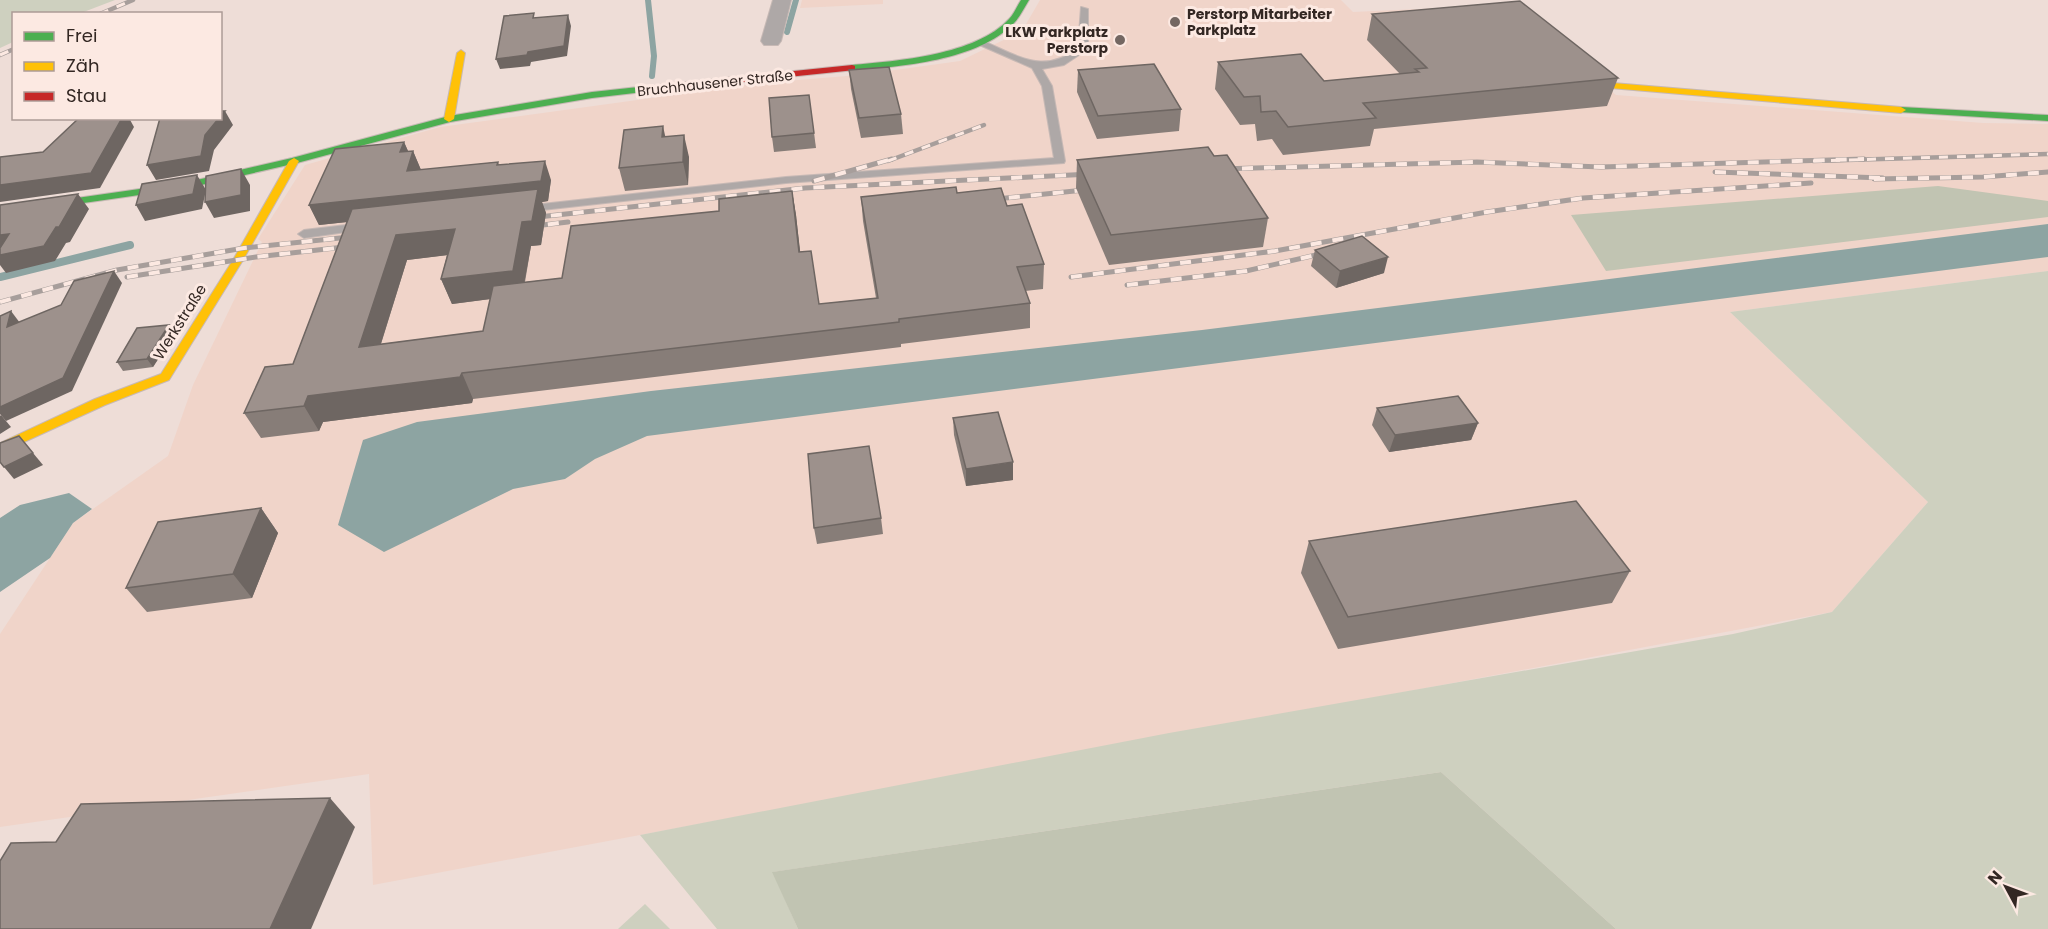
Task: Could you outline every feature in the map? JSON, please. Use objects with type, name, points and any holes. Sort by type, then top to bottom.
[{"type":"street","points":[[771,41],[782,0]]},
{"type":"street","name":"Bruchhausener Straße","points":[[0,212],[146,193],[294,161],[449,119],[592,95],[914,62],[980,43],[1011,22],[1024,0]]},
{"type":"street","points":[[449,119],[461,53]]},
{"type":"street","points":[[1612,86],[1848,107],[2048,118]]},
{"type":"street","name":"Werkstraße","points":[[0,448],[100,402],[165,377],[238,260],[294,161]]},
{"type":"lane","points":[[980,43],[1036,66],[1054,66],[1068,61],[1083,49],[1086,19],[1084,9]]},
{"type":"lane","points":[[516,210],[786,180],[1066,160],[1047,86],[1036,66]]},
{"type":"lane","points":[[304,234],[374,226]]},
{"type":"shaded area","points":[[802,0],[883,0],[883,4],[800,8]]},
{"type":"shaded area","points":[[1040,0],[1341,0],[1353,12],[1507,5],[1616,95],[1983,123],[2048,124],[2048,271],[1730,312],[1928,502],[1832,612],[373,885],[369,774],[0,827],[0,634],[73,523],[168,456],[193,385],[262,242],[258,239],[305,165],[440,127],[761,83],[859,75],[960,61],[1022,31]]},
{"type":"green space","points":[[0,0],[115,0],[84,12],[12,12],[12,42],[0,48]]},
{"type":"green space","points":[[1938,186],[2048,201],[2048,217],[1606,271],[1571,215]]},
{"type":"green space","points":[[2048,271],[2048,929],[1616,929],[1441,772],[773,872],[798,929],[717,929],[640,835],[1169,733],[1733,634],[1832,612],[1928,502],[1730,312]]},
{"type":"green space","points":[[1441,772],[1616,929],[798,929],[772,872]]},
{"type":"green space","points":[[645,904],[670,929],[618,929]]},
{"type":"water","points":[[2048,224],[2048,257],[647,436],[595,459],[565,479],[513,489],[384,552],[338,525],[363,440],[417,422],[651,391],[1202,330]]},
{"type":"water","points":[[69,493],[92,509],[73,523],[50,558],[0,592],[0,518],[20,505]]},
{"type":"building","points":[[1520,1],[1618,78],[1363,103],[1376,118],[1288,127],[1276,111],[1261,112],[1260,96],[1244,97],[1218,62],[1301,54],[1324,81],[1419,72],[1415,69],[1427,68],[1372,14]]},
{"type":"building","points":[[534,13],[533,18],[568,15],[564,46],[528,52],[527,55],[496,59],[504,16]]},
{"type":"building","points":[[1154,64],[1181,109],[1098,116],[1078,70]]},
{"type":"building","points":[[889,67],[901,114],[859,118],[849,70]]},
{"type":"building","points":[[809,95],[814,133],[772,137],[769,98]]},
{"type":"building","points":[[77,120],[121,120],[91,173],[0,185],[0,157],[43,152]]},
{"type":"building","points":[[159,120],[217,120],[205,135],[201,156],[147,165]]},
{"type":"building","points":[[663,126],[662,137],[684,135],[683,162],[619,168],[624,130]]},
{"type":"building","points":[[404,142],[400,152],[413,151],[407,171],[498,162],[497,165],[545,161],[541,181],[309,205],[335,149]]},
{"type":"building","points":[[1208,147],[1214,156],[1227,155],[1268,218],[1111,235],[1077,160]]},
{"type":"building","points":[[241,169],[241,195],[205,202],[206,176]]},
{"type":"building","points":[[197,175],[193,194],[136,205],[142,184]]},
{"type":"building","points":[[956,187],[957,193],[1001,188],[1007,206],[1022,204],[1044,264],[1017,267],[1030,303],[899,319],[899,322],[462,373],[460,377],[308,396],[304,406],[244,413],[265,367],[293,364],[352,209],[538,189],[532,221],[522,222],[513,271],[441,279],[455,229],[396,235],[359,347],[483,331],[493,286],[562,278],[571,226],[719,211],[719,199],[792,191],[799,252],[811,251],[819,304],[878,298],[861,197]]},
{"type":"building","points":[[78,194],[59,227],[56,227],[44,246],[0,255],[0,248],[9,234],[0,235],[0,205]]},
{"type":"building","points":[[1362,236],[1388,257],[1340,271],[1315,250]]},
{"type":"building","points":[[114,271],[63,378],[0,407],[0,316],[11,311],[7,327],[61,305],[74,281]]},
{"type":"building","points":[[169,325],[147,359],[117,362],[137,328]]},
{"type":"building","points":[[1458,396],[1478,423],[1395,435],[1377,408]]},
{"type":"building","points":[[998,412],[1013,462],[966,469],[953,418]]},
{"type":"building","points":[[19,436],[33,453],[4,467],[0,462],[0,443]]},
{"type":"building","points":[[869,446],[881,518],[814,528],[808,454]]},
{"type":"building","points":[[1576,501],[1630,571],[1348,617],[1309,541]]},
{"type":"building","points":[[261,508],[233,574],[126,588],[158,522]]},
{"type":"building","points":[[330,798],[270,929],[0,929],[0,861],[11,843],[56,842],[81,804]]},
{"type":"waterway","points":[[648,0],[654,56],[652,76]]},
{"type":"waterway","points":[[787,32],[796,0]]},
{"type":"waterway","points":[[0,277],[130,245]]},
{"type":"railway","points":[[105,12],[133,0]]},
{"type":"railway","points":[[0,55],[12,50]]},
{"type":"railway","points":[[888,161],[984,125]]},
{"type":"railway","points":[[1813,161],[2048,154]]},
{"type":"railway","points":[[814,181],[892,159]]},
{"type":"railway","points":[[1220,169],[1477,162],[1601,167],[1864,159]]},
{"type":"railway","points":[[1715,172],[1883,178]]},
{"type":"railway","points":[[1874,179],[1983,177],[2048,172]]},
{"type":"railway","points":[[529,218],[805,188],[1091,174]]},
{"type":"railway","points":[[1071,277],[1275,251],[1487,212],[1583,198],[1811,183]]},
{"type":"railway","points":[[987,200],[1094,189]]},
{"type":"railway","points":[[526,227],[568,222]]},
{"type":"railway","points":[[0,302],[117,270],[244,248],[359,236]]},
{"type":"railway","points":[[127,277],[256,257],[353,246]]},
{"type":"railway","points":[[1127,285],[1246,271],[1329,252]]},
{"type":"traffic: fast","points":[[852,68],[935,57],[976,44],[994,35],[1010,23],[1025,0]]},
{"type":"traffic: fast","points":[[0,212],[188,185],[294,161],[449,119],[592,95],[666,87]]},
{"type":"traffic: fast","points":[[1901,110],[2048,118]]},
{"type":"traffic: slow","points":[[449,119],[461,53]]},
{"type":"traffic: slow","points":[[1613,86],[1901,110]]},
{"type":"traffic: slow","points":[[0,448],[100,402],[165,377],[238,260],[294,161]]},
{"type":"traffic: jam","points":[[666,87],[852,68]]},
{"type":"place","name":"Perstorp Mitarbeiter Parkplatz","points":[[1175,22]]},
{"type":"place","name":"LKW Parkplatz Perstorp","points":[[1120,40]]}]
